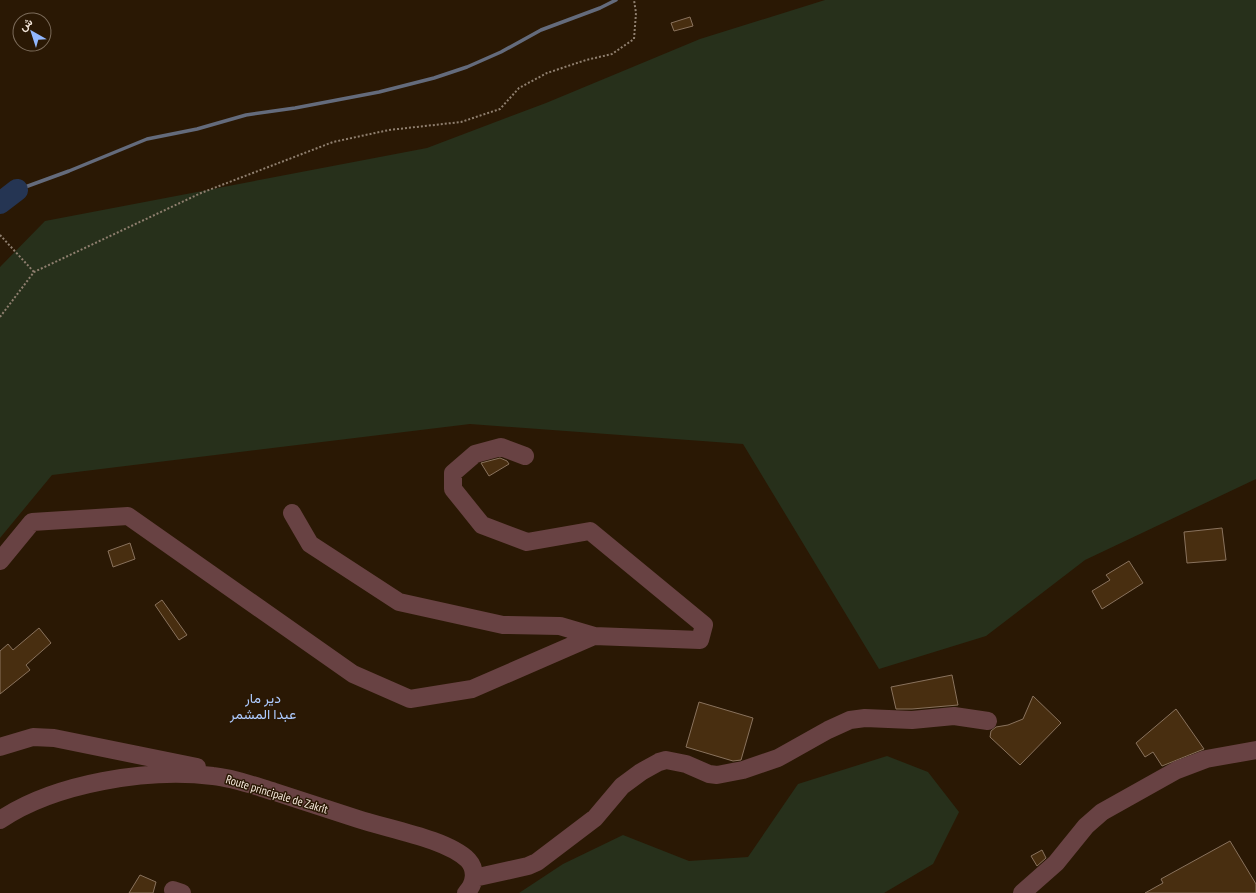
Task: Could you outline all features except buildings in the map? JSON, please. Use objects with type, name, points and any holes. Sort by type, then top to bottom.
[{"type":"street","points":[[292,513],[310,544],[399,602],[503,625],[560,626],[594,636],[700,640],[704,625],[590,531],[527,542],[482,525],[453,489],[453,473],[475,454],[500,447],[525,456]]},
{"type":"street","points":[[0,561],[32,522],[128,516],[353,674],[410,699],[472,689],[594,636]]},
{"type":"street","points":[[470,886],[537,862],[595,818],[622,786],[641,772],[659,762],[666,760],[673,761],[686,764],[709,774],[724,774],[757,766],[778,758],[828,730],[850,720],[865,718],[912,720],[954,716],[988,721]]},
{"type":"street","points":[[0,747],[33,737],[54,738],[192,765],[214,776]]},
{"type":"street","points":[[1022,893],[1056,863],[1086,826],[1102,812],[1177,770],[1206,759],[1256,750]]},
{"type":"street","name":"Route principale de Zakrît","points":[[0,820],[25,805],[59,791],[130,777],[171,774],[214,776],[254,785],[452,849],[469,862],[474,873],[470,886]]},
{"type":"path","points":[[0,317],[34,272],[202,193],[333,142],[389,130],[461,122],[500,109],[519,88],[548,73],[586,60],[612,54],[634,39],[636,13],[634,0]]},
{"type":"path","points":[[0,235],[34,272]]},
{"type":"green space","points":[[825,0],[1256,0],[1256,479],[1085,560],[986,636],[879,669],[743,444],[470,424],[52,475],[0,538],[0,267],[45,221],[427,148],[546,103],[700,39]]},
{"type":"green space","points":[[887,756],[928,772],[959,812],[933,864],[884,893],[519,893],[563,864],[623,835],[689,861],[748,857],[798,784]]},
{"type":"waterway","points":[[17,190],[69,171],[147,139],[197,129],[246,115],[295,108],[379,92],[434,78],[467,67],[501,52],[541,30],[600,8],[616,0]]},
{"type":"waterway","points":[[0,203],[17,190]]},
{"type":"district","name":"دير مار عبدا المشمر","points":[[263,706]]}]
